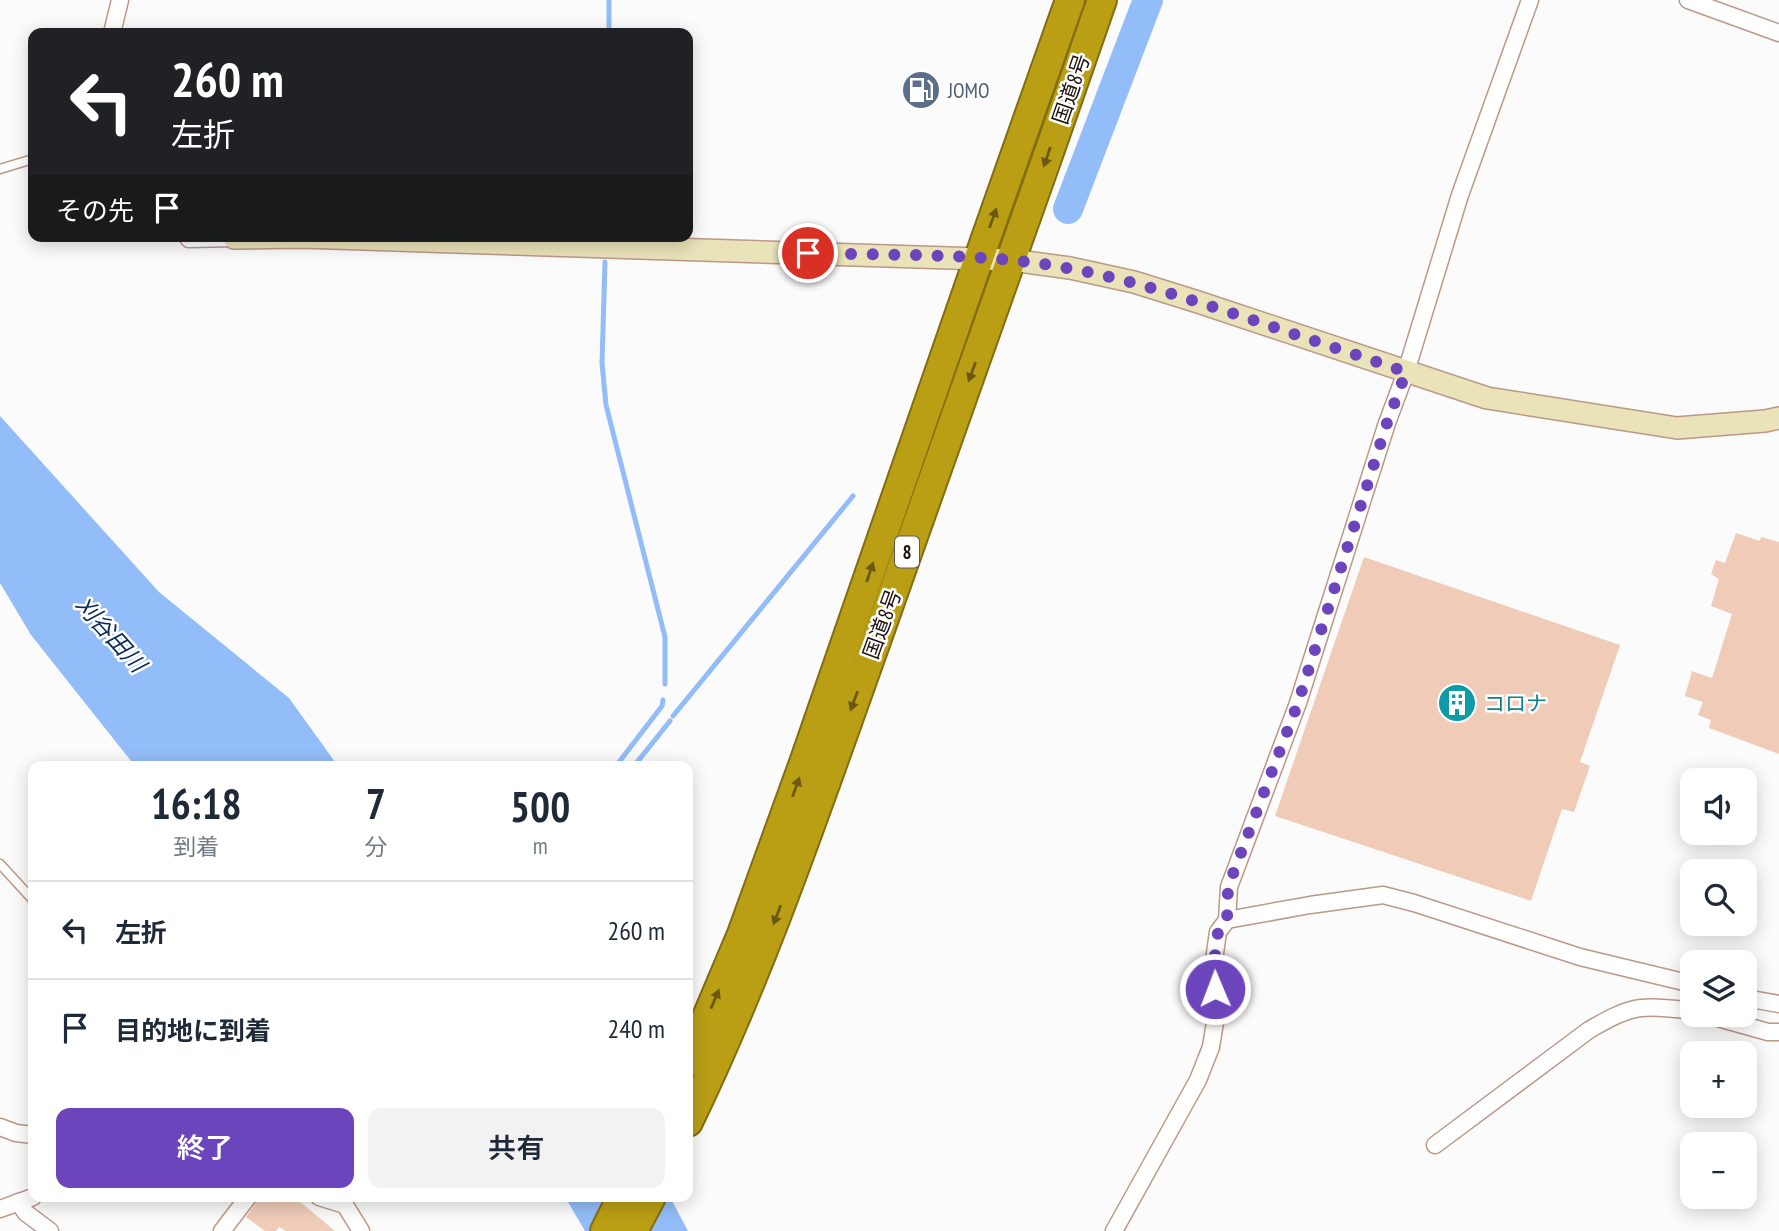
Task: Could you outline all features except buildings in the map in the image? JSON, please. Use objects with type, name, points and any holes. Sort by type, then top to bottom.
[{"type":"highway","name":"国道8号","points":[[693,1050],[742,934],[788,808],[1070,0]]},
{"type":"highway","name":"国道8号","points":[[693,1110],[733,1026],[786,891],[1102,0]]},
{"type":"highway","points":[[605,1231],[620,1202]]},
{"type":"highway","points":[[633,1231],[648,1202]]},
{"type":"street","points":[[113,28],[120,0]]},
{"type":"street","points":[[1114,1231],[1198,1080],[1211,1047],[1217,1010],[1213,967],[1218,932],[1227,920],[1228,887],[1298,703],[1387,423],[1406,372],[1460,195],[1530,0]]},
{"type":"street","points":[[1688,0],[1779,33]]},
{"type":"street","points":[[463,242],[1012,260],[1070,268],[1134,282],[1487,398],[1676,428],[1779,418]]},
{"type":"street","points":[[1227,920],[1383,895],[1580,957],[1680,981]]},
{"type":"street","points":[[1757,1000],[1779,1004]]},
{"type":"street","points":[[1435,1144],[1589,1030],[1613,1017],[1640,1008],[1680,1010]]},
{"type":"street","points":[[1753,1027],[1779,1032]]},
{"type":"street","points":[[0,1127],[28,1134]]},
{"type":"street","points":[[0,1209],[26,1200],[26,1213],[50,1231]]},
{"type":"street","points":[[222,1231],[244,1202]]},
{"type":"street","points":[[335,1202],[345,1205],[361,1231]]},
{"type":"lane","points":[[0,169],[28,161]]},
{"type":"lane","points":[[0,864],[28,895]]},
{"type":"water","name":"刈谷田川","points":[[0,416],[159,592],[289,698],[334,761],[131,761],[31,635],[0,583]]},
{"type":"water","points":[[568,1202],[673,1202],[688,1231],[585,1231]]},
{"type":"waterway","points":[[609,0],[609,28]]},
{"type":"waterway","points":[[1068,209],[1148,0]]},
{"type":"waterway","points":[[605,262],[602,363],[606,405],[665,637],[665,684]]},
{"type":"waterway","points":[[673,716],[853,496]]},
{"type":"waterway","points":[[620,761],[662,706],[663,700]]},
{"type":"waterway","points":[[638,761],[670,721]]},
{"type":"place","name":"JOMO","points":[[921,90]]},
{"type":"place","name":"コロナ","points":[[1457,703]]},
{"type":"route","points":[[808,253],[979,258],[1070,268],[1134,282],[1406,372],[1387,423],[1298,703],[1228,887],[1227,920],[1218,932],[1213,967],[1215,989]]}]
